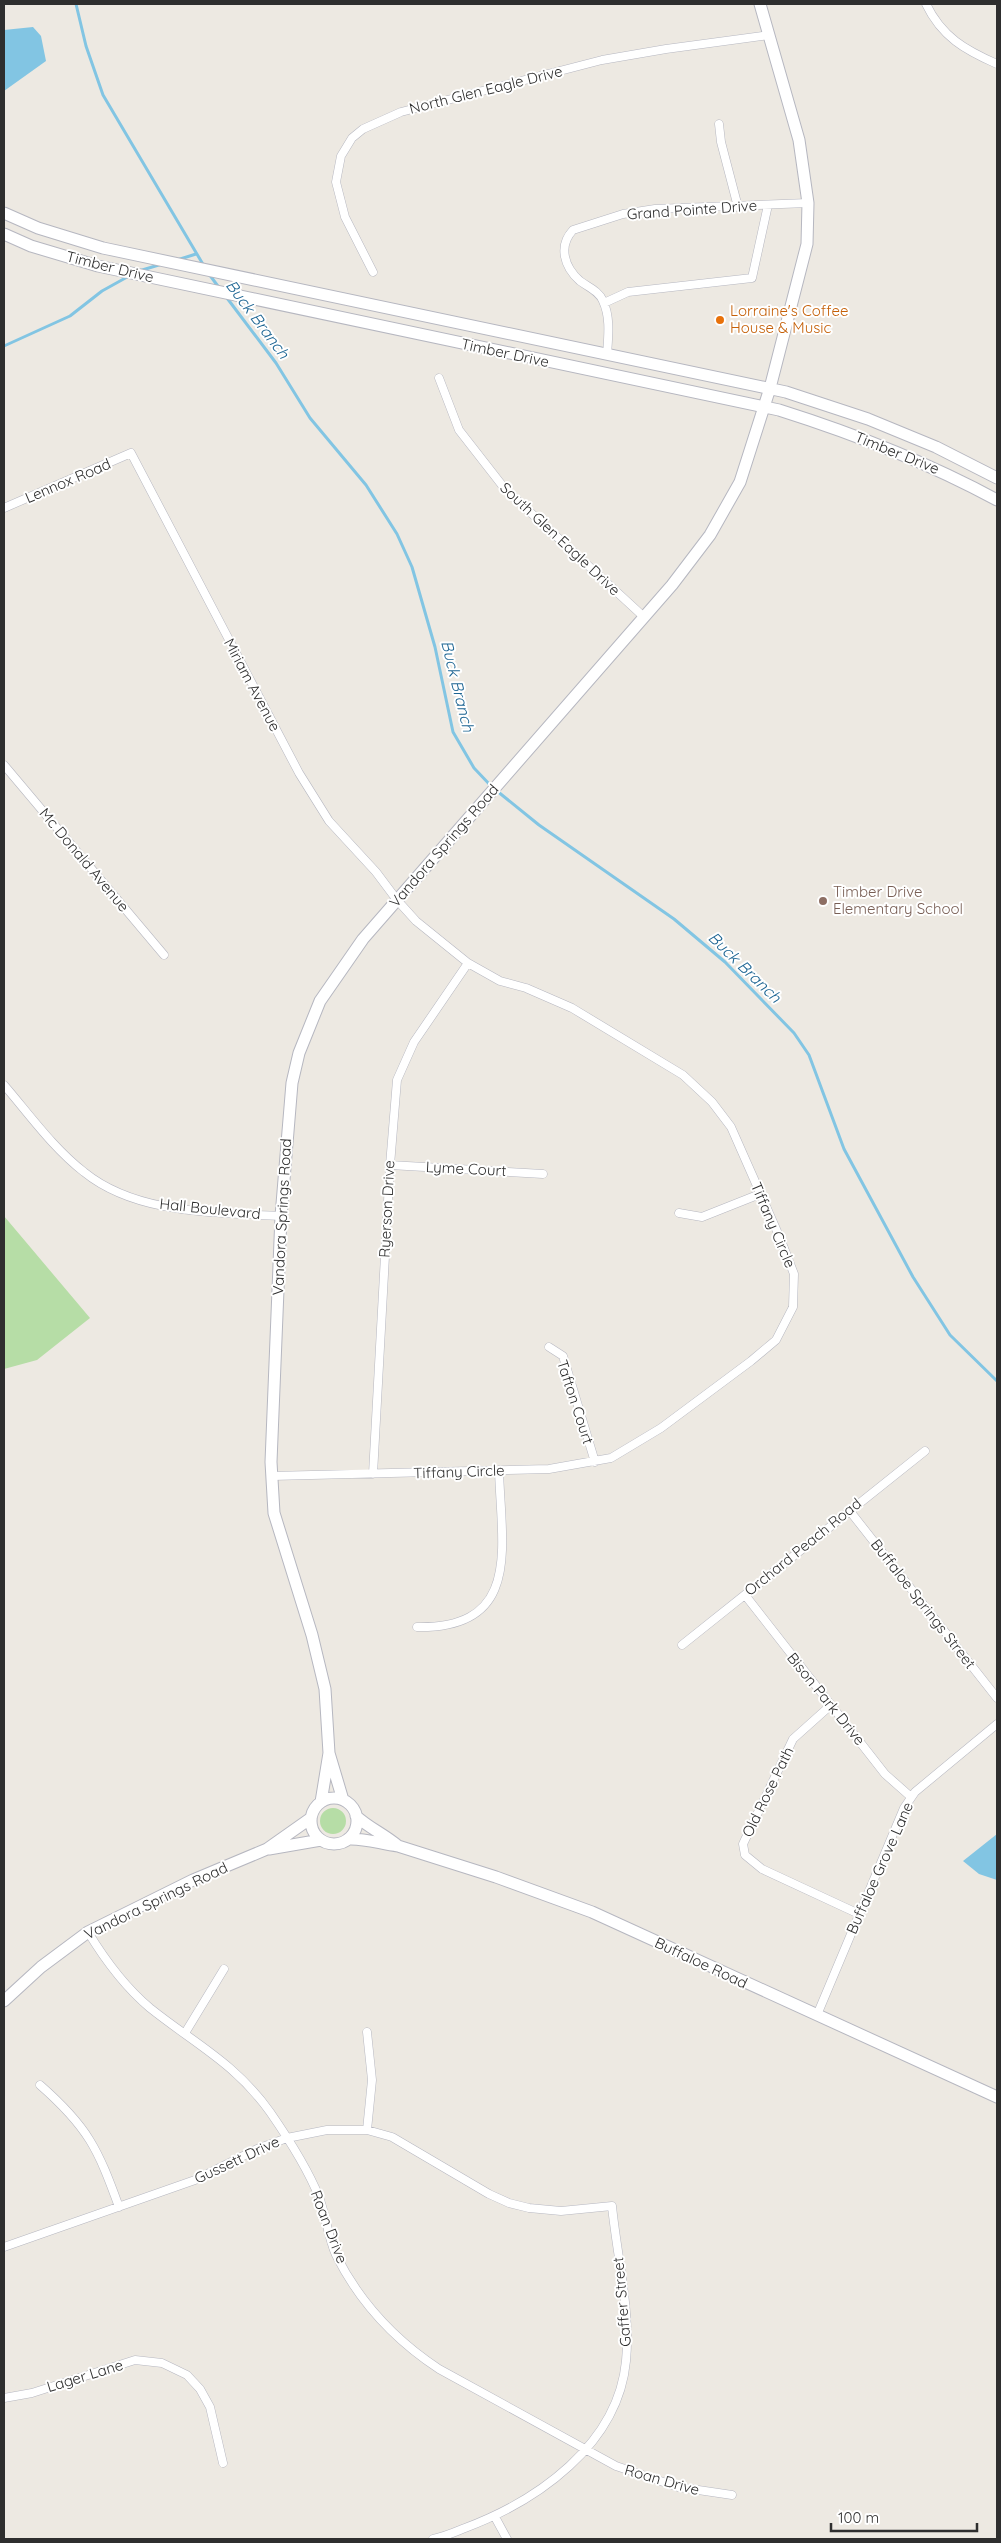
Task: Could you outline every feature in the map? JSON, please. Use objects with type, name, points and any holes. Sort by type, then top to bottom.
[{"type":"street","name":"Vandora Springs Road","points":[[343,1800],[330,1753],[325,1689],[312,1635],[274,1513],[270,1462],[281,1216],[291,1092],[299,1053],[320,1001],[334,978],[363,939],[644,617],[712,531],[740,482],[770,388],[807,244],[808,203],[799,140],[760,4]]},
{"type":"street","points":[[926,4],[938,26],[956,44],[997,64]]},
{"type":"street","name":"North Glen Eagle Drive","points":[[373,272],[345,217],[336,182],[341,156],[352,138],[363,129],[383,118],[417,107],[602,60],[658,50],[769,35]]},
{"type":"street","points":[[719,124],[721,142],[738,207]]},
{"type":"street","name":"Grand Pointe Drive","points":[[604,303],[597,292],[572,272],[566,260],[564,247],[573,230],[623,214],[655,210],[808,203]]},
{"type":"street","points":[[607,355],[609,330],[604,303],[628,292],[752,278],[768,205]]},
{"type":"street","name":"Timber Drive","points":[[4,213],[38,228],[103,248],[770,388],[868,419],[936,447],[997,478]]},
{"type":"street","name":"Timber Drive","points":[[4,234],[31,246],[98,266],[764,407],[862,438],[928,464],[997,500]]},
{"type":"street","name":"South Glen Eagle Drive","points":[[439,378],[458,430],[505,489],[644,617]]},
{"type":"street","name":"Lennox Road","points":[[4,508],[131,453]]},
{"type":"street","name":"Miriam Avenue","points":[[131,453],[299,773],[329,821],[376,872],[397,900]]},
{"type":"street","name":"Mc Donald Avenue","points":[[4,765],[164,954]]},
{"type":"street","name":"Tiffany Circle","points":[[272,1476],[549,1469],[594,1462],[629,1449],[661,1428],[751,1361],[776,1340],[793,1307],[794,1274],[731,1127],[712,1102],[683,1075],[572,1008],[526,988],[500,980],[468,964],[416,921],[397,900]]},
{"type":"street","name":"Ryerson Drive","points":[[373,1474],[390,1165],[397,1080],[414,1042],[468,964]]},
{"type":"street","name":"Hall Boulevard","points":[[4,1085],[69,1160],[85,1174],[116,1191],[148,1203],[182,1208],[281,1216]]},
{"type":"street","name":"Lyme Court","points":[[390,1165],[543,1174]]},
{"type":"street","points":[[679,1213],[702,1217],[760,1194]]},
{"type":"street","name":"Tafton Court","points":[[549,1347],[563,1356],[594,1462]]},
{"type":"street","name":"Orchard Peach Road","points":[[682,1644],[925,1451]]},
{"type":"street","points":[[417,1627],[455,1624],[480,1612],[497,1589],[502,1567],[499,1470]]},
{"type":"street","name":"Buffaloe Springs Street","points":[[849,1510],[997,1698]]},
{"type":"street","name":"Bison Park Drive","points":[[745,1595],[885,1774],[911,1798]]},
{"type":"street","name":"Old Rose Path","points":[[831,1705],[793,1739],[742,1844],[745,1855],[762,1869],[859,1914]]},
{"type":"street","name":"Buffaloe Grove Lane","points":[[817,2015],[904,1808],[911,1798],[997,1724]]},
{"type":"street","name":"Vandora Springs Road","points":[[321,1802],[330,1753]]},
{"type":"street","points":[[328,1799],[343,1800],[349,1804],[356,1816],[355,1828],[348,1839],[334,1844],[321,1840],[313,1830],[311,1818],[321,1802],[328,1799]]},
{"type":"street","name":"Buffaloe Road","points":[[356,1816],[370,1828],[386,1836],[398,1846]]},
{"type":"street","name":"Vandora Springs Road","points":[[4,2000],[40,1966],[88,1932],[185,1884],[267,1849],[311,1818]]},
{"type":"street","name":"Buffaloe Road","points":[[348,1839],[364,1839],[398,1846],[496,1877],[592,1912],[997,2097]]},
{"type":"street","name":"Vandora Springs Road","points":[[267,1849],[321,1840]]},
{"type":"street","name":"Roan Drive","points":[[88,1932],[102,1955],[124,1983],[149,2007],[222,2060],[245,2082],[269,2111],[298,2155],[318,2196],[336,2254],[368,2306],[411,2351],[439,2369],[616,2466],[678,2488],[732,2495]]},
{"type":"street","points":[[185,2033],[224,1969]]},
{"type":"street","points":[[367,2032],[372,2080],[367,2130]]},
{"type":"street","points":[[40,2086],[64,2106],[84,2129],[105,2168],[119,2207]]},
{"type":"street","name":"Gussett Drive","points":[[4,2247],[195,2180],[257,2149],[286,2138],[327,2130],[367,2130],[392,2137],[489,2194],[509,2203],[529,2208],[561,2211],[612,2206]]},
{"type":"street","name":"Gaffer Street","points":[[433,2539],[495,2516],[538,2491],[585,2450],[592,2442],[613,2407],[626,2364],[627,2324],[612,2206]]},
{"type":"street","name":"Lager Lane","points":[[4,2398],[32,2392],[135,2360],[162,2363],[188,2375],[200,2389],[210,2407],[223,2463]]},
{"type":"street","points":[[495,2516],[507,2539]]},
{"type":"green space","points":[[4,1216],[90,1318],[37,1360],[4,1369]]},
{"type":"green space","points":[[333,1808],[342,1812],[346,1821],[342,1830],[333,1834],[324,1830],[320,1821],[324,1812]]},
{"type":"water","points":[[33,27],[41,36],[46,61],[4,91],[4,30]]},
{"type":"water","points":[[997,1834],[997,1880],[979,1874],[963,1861]]},
{"type":"waterway","name":"Buck Branch","points":[[76,4],[86,46],[103,95],[204,266]]},
{"type":"waterway","points":[[177,260],[196,254]]},
{"type":"waterway","points":[[139,271],[162,264]]},
{"type":"waterway","name":"Buck Branch","points":[[209,274],[220,289]]},
{"type":"waterway","points":[[4,346],[70,316],[102,291],[129,276]]},
{"type":"waterway","name":"Buck Branch","points":[[227,298],[276,363],[310,418],[366,485],[397,534],[412,567],[435,647],[453,732],[474,768],[492,787]]},
{"type":"waterway","name":"Buck Branch","points":[[497,791],[539,825],[674,919],[725,962],[794,1033],[809,1055],[844,1149],[913,1277],[950,1335],[997,1381]]},
{"type":"place","name":"Lorraine's Coffee House & Music","points":[[720,320]]},
{"type":"place","name":"Timber Drive Elementary School","points":[[823,901]]}]
